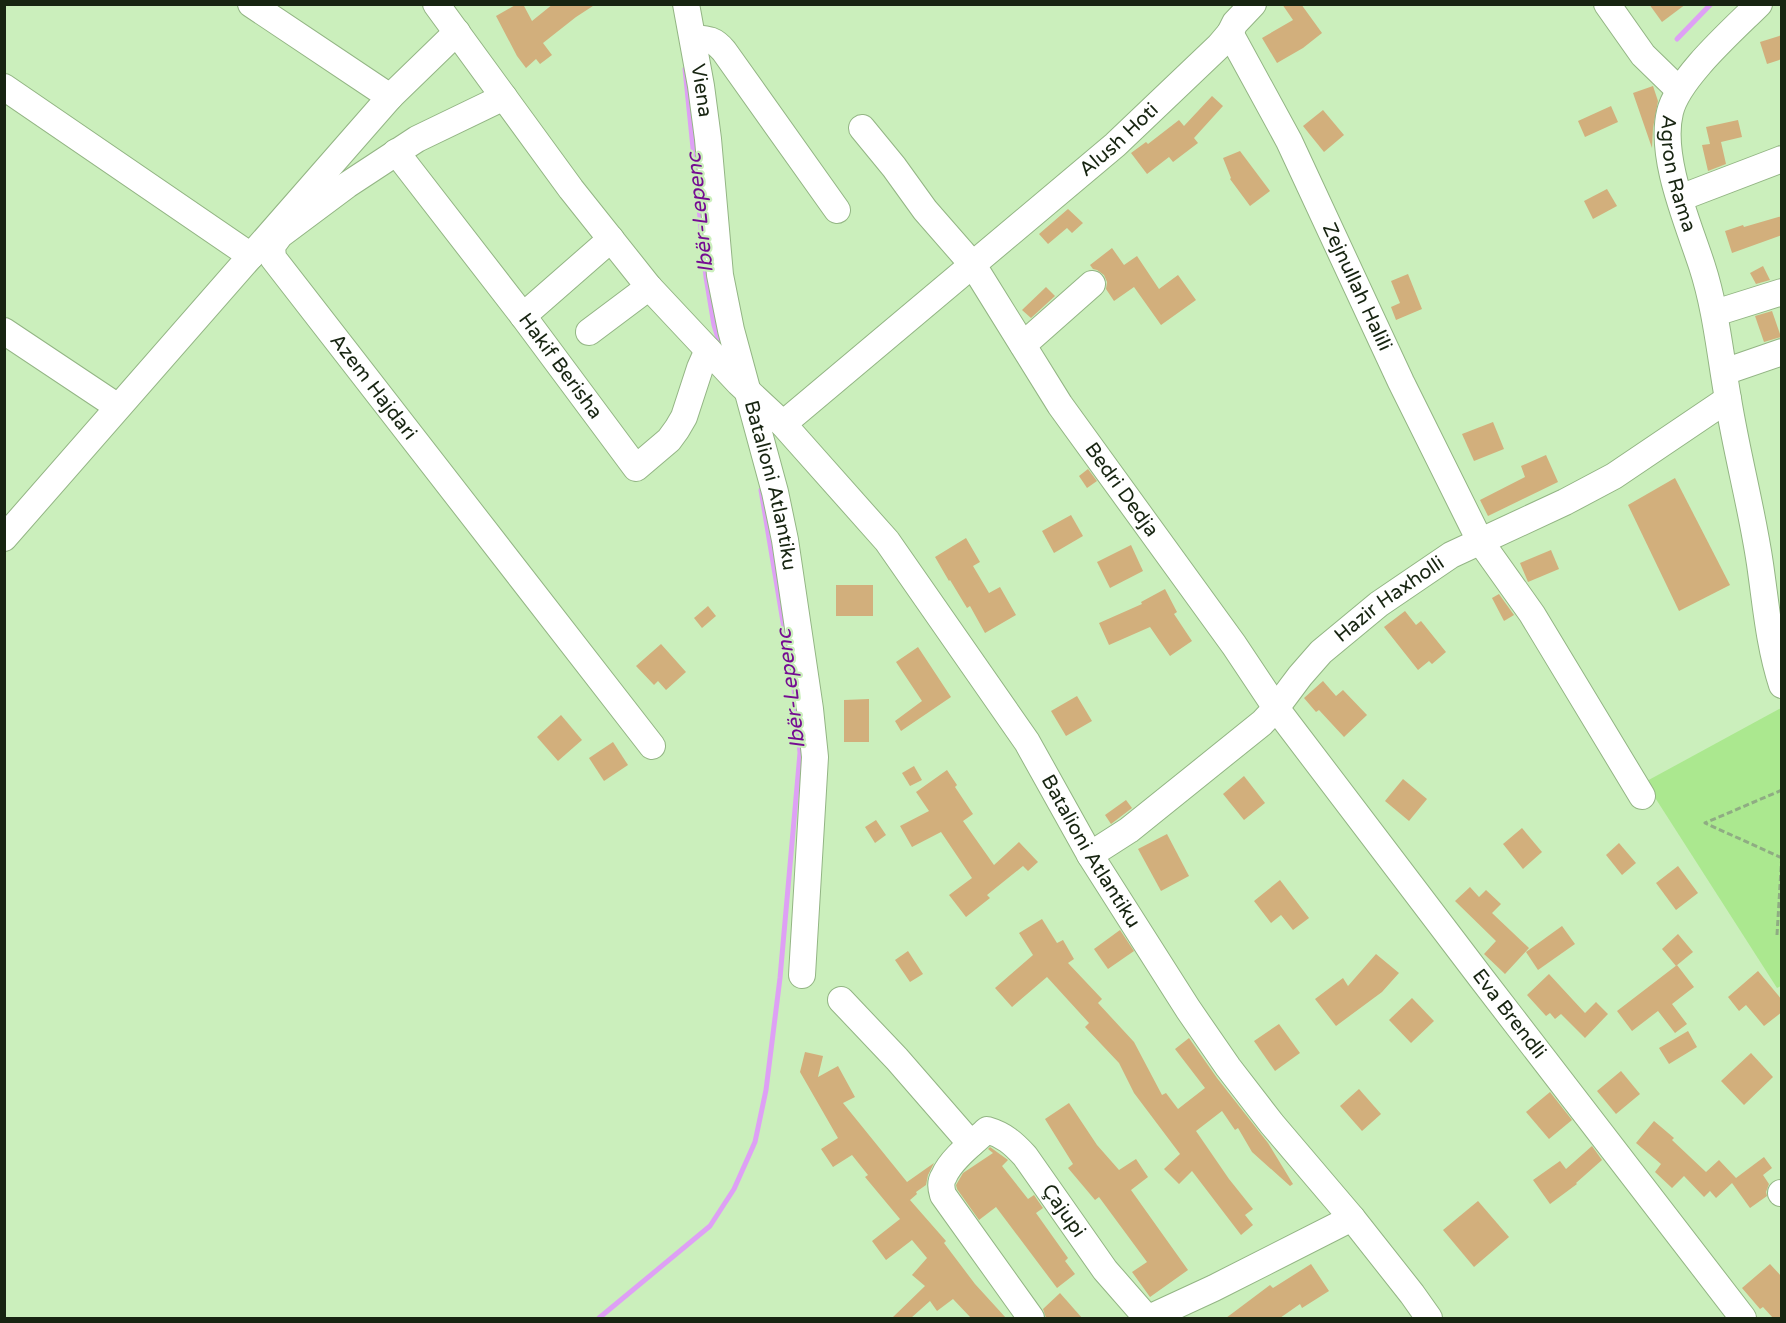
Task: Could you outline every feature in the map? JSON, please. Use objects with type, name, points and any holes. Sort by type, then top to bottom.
[{"type":"street","points":[[251,4],[390,97]]},
{"type":"street","name":"Batalioni Atlantiku","points":[[436,4],[571,189],[649,287],[743,386],[783,424],[887,541],[1027,742],[1090,855],[1188,1009],[1228,1067],[1272,1124],[1352,1218],[1430,1318]]},
{"type":"street","name":"Viena","points":[[686,4],[708,139],[720,275],[743,386]]},
{"type":"street","name":"Alush Hoti","points":[[783,424],[1115,145],[1219,46],[1235,20],[1253,4]]},
{"type":"street","points":[[1607,4],[1643,55],[1679,90]]},
{"type":"street","name":"Agron Rama","points":[[1759,4],[1689,76],[1679,90],[1669,114],[1668,137],[1671,167],[1710,290],[1715,313],[1728,399],[1752,512],[1771,644],[1782,685]]},
{"type":"street","name":"Zejnullah Halili","points":[[1235,20],[1401,382],[1480,541],[1532,614],[1642,795]]},
{"type":"street","points":[[4,538],[390,97],[456,32]]},
{"type":"street","points":[[693,38],[708,39],[717,43],[724,51],[837,210]]},
{"type":"street","points":[[4,87],[251,256]]},
{"type":"street","name":"Azem Hajdari","points":[[504,97],[417,139],[323,202],[280,235],[272,246],[273,258],[651,746]]},
{"type":"street","points":[[862,128],[925,210],[973,265]]},
{"type":"street","name":"Hakif Berisha","points":[[396,152],[523,316],[636,468],[669,440],[677,429],[684,417],[708,350]]},
{"type":"street","points":[[1680,198],[1782,159]]},
{"type":"street","points":[[523,316],[611,239]]},
{"type":"street","name":"Bedri Dedja","points":[[973,265],[1060,405],[1215,618],[1276,708]]},
{"type":"street","points":[[1023,345],[1092,284]]},
{"type":"street","points":[[590,332],[649,287]]},
{"type":"street","points":[[1715,313],[1782,292]]},
{"type":"street","points":[[4,331],[118,407]]},
{"type":"street","points":[[1724,372],[1782,352]]},
{"type":"street","name":"Batalioni Atlantiku","points":[[743,386],[775,492],[785,540],[815,758],[802,975]]},
{"type":"street","name":"Hazir Haxholli","points":[[1090,855],[1129,830],[1262,723],[1314,660],[1379,604],[1451,555],[1565,502],[1614,476],[1728,399]]},
{"type":"street","name":"Eva Brendli","points":[[1276,708],[1743,1318]]},
{"type":"street","name":"Çajupi","points":[[841,1000],[897,1059],[949,1119],[979,1137],[998,1133],[1010,1140],[1025,1156],[1105,1270],[1148,1318],[1214,1288],[1352,1218]]},
{"type":"street","points":[[979,1137],[943,1177],[941,1186],[943,1195],[1031,1318]]},
{"type":"path","points":[[1777,935],[1781,856],[1705,823],[1782,790]]},
{"type":"green space","points":[[1781,708],[1781,986],[1777,988],[1645,782]]},
{"type":"building","points":[[517,4],[523,4],[532,21],[553,4],[596,4],[543,43],[552,55],[540,64],[536,59],[526,68],[496,16]]},
{"type":"building","points":[[1282,4],[1301,4],[1322,33],[1303,48],[1277,63],[1262,38],[1293,20]]},
{"type":"building","points":[[1649,4],[1686,4],[1662,22]]},
{"type":"building","points":[[1782,35],[1782,59],[1767,64],[1760,42]]},
{"type":"building","points":[[1653,86],[1658,101],[1652,148],[1633,93]]},
{"type":"building","points":[[1212,96],[1223,106],[1194,138],[1198,143],[1173,162],[1169,157],[1147,174],[1131,153],[1146,142],[1148,144],[1179,120],[1184,126]]},
{"type":"building","points":[[1611,106],[1618,122],[1585,137],[1578,121]]},
{"type":"building","points":[[1323,110],[1344,135],[1324,152],[1303,126]]},
{"type":"building","points":[[1738,120],[1742,137],[1721,142],[1726,164],[1708,171],[1702,145],[1710,144],[1706,127]]},
{"type":"building","points":[[1240,151],[1270,191],[1250,206],[1230,179],[1223,158]]},
{"type":"building","points":[[1607,189],[1617,206],[1593,219],[1584,201]]},
{"type":"building","points":[[1068,209],[1083,223],[1072,233],[1067,228],[1048,244],[1039,234]]},
{"type":"building","points":[[1782,216],[1782,235],[1732,253],[1725,231]]},
{"type":"building","points":[[1112,248],[1124,265],[1137,256],[1159,289],[1178,275],[1196,300],[1161,325],[1134,287],[1114,301],[1106,289],[1107,282],[1104,275],[1090,265]]},
{"type":"building","points":[[1763,266],[1770,280],[1756,284],[1750,273]]},
{"type":"building","points":[[1408,274],[1422,309],[1396,320],[1391,307],[1400,303],[1391,281]]},
{"type":"building","points":[[1046,287],[1055,296],[1031,318],[1022,310]]},
{"type":"building","points":[[1772,311],[1781,337],[1764,342],[1755,316]]},
{"type":"building","points":[[1493,422],[1504,449],[1474,461],[1462,434]]},
{"type":"building","points":[[1546,455],[1558,482],[1488,516],[1480,500],[1525,477],[1521,466]]},
{"type":"building","points":[[1088,469],[1097,481],[1087,488],[1079,476]]},
{"type":"building","points":[[1675,478],[1730,585],[1679,611],[1628,505]]},
{"type":"building","points":[[1071,515],[1083,536],[1054,553],[1042,531]]},
{"type":"building","points":[[966,538],[980,562],[973,566],[989,593],[1000,587],[1016,615],[985,633],[970,606],[967,608],[935,557]]},
{"type":"building","points":[[1131,545],[1143,571],[1110,588],[1097,562]]},
{"type":"building","points":[[1551,550],[1559,569],[1528,582],[1520,563]]},
{"type":"building","points":[[836,585],[873,585],[873,616],[836,616]]},
{"type":"building","points":[[1165,589],[1177,612],[1174,614],[1192,641],[1170,656],[1150,627],[1109,645],[1099,623],[1142,604],[1141,602]]},
{"type":"building","points":[[1499,594],[1514,615],[1504,621],[1492,598]]},
{"type":"building","points":[[708,606],[716,616],[702,628],[694,618]]},
{"type":"building","points":[[1405,611],[1416,625],[1421,621],[1446,652],[1432,664],[1429,661],[1418,670],[1384,627]]},
{"type":"building","points":[[661,644],[686,672],[666,690],[658,681],[654,685],[636,666]]},
{"type":"building","points":[[918,647],[951,697],[901,731],[895,721],[922,701],[896,662]]},
{"type":"building","points":[[1323,681],[1336,696],[1343,690],[1367,715],[1344,737],[1319,710],[1316,712],[1304,698]]},
{"type":"building","points":[[1077,696],[1092,721],[1066,736],[1051,711]]},
{"type":"building","points":[[869,699],[869,742],[844,742],[844,700]]},
{"type":"building","points":[[561,715],[582,740],[558,761],[537,737]]},
{"type":"building","points":[[613,742],[628,765],[604,781],[589,758]]},
{"type":"building","points":[[914,766],[922,780],[910,786],[902,773]]},
{"type":"building","points":[[947,770],[973,814],[963,821],[994,865],[1019,842],[1038,862],[1028,871],[1023,866],[987,895],[990,898],[966,917],[949,895],[972,878],[941,832],[912,847],[900,826],[929,811],[916,792]]},
{"type":"building","points":[[1244,776],[1265,803],[1244,820],[1223,794]]},
{"type":"building","points":[[1403,779],[1427,799],[1409,821],[1385,801]]},
{"type":"building","points":[[1126,800],[1132,808],[1111,824],[1105,815]]},
{"type":"building","points":[[876,820],[886,835],[875,843],[865,827]]},
{"type":"building","points":[[1522,828],[1542,852],[1523,869],[1503,844]]},
{"type":"building","points":[[1167,834],[1189,876],[1161,891],[1138,849]]},
{"type":"building","points":[[1619,843],[1636,863],[1622,875],[1606,855]]},
{"type":"building","points":[[1678,866],[1698,893],[1676,910],[1656,883]]},
{"type":"building","points":[[1280,880],[1309,918],[1293,930],[1281,915],[1271,923],[1254,901]]},
{"type":"building","points":[[1470,887],[1479,897],[1486,890],[1501,904],[1492,913],[1529,948],[1505,974],[1484,954],[1496,941],[1455,901]]},
{"type":"building","points":[[1042,919],[1057,943],[1063,940],[1074,959],[1068,963],[1102,999],[1098,1003],[1134,1042],[1162,1095],[1166,1093],[1178,1109],[1205,1088],[1175,1049],[1189,1038],[1268,1143],[1293,1184],[1290,1186],[1252,1152],[1238,1128],[1235,1130],[1222,1111],[1196,1131],[1253,1209],[1245,1215],[1253,1225],[1241,1235],[1192,1171],[1179,1184],[1164,1169],[1180,1154],[1134,1093],[1119,1063],[1085,1027],[1089,1023],[1047,977],[1012,1007],[995,988],[1033,955],[1019,933]]},
{"type":"building","points":[[1562,926],[1575,944],[1538,970],[1526,952]]},
{"type":"building","points":[[1120,930],[1134,951],[1108,969],[1094,949]]},
{"type":"building","points":[[1678,934],[1693,952],[1676,966],[1662,949]]},
{"type":"building","points":[[908,951],[923,974],[910,982],[895,960]]},
{"type":"building","points":[[1376,954],[1399,973],[1382,992],[1336,1026],[1315,999],[1343,978],[1348,986]]},
{"type":"building","points":[[1677,965],[1694,987],[1672,1004],[1687,1024],[1675,1033],[1658,1011],[1632,1031],[1617,1011]]},
{"type":"building","points":[[1758,971],[1782,1000],[1782,1012],[1764,1026],[1746,1005],[1739,1011],[1728,997]]},
{"type":"building","points":[[1549,974],[1585,1013],[1596,1002],[1608,1014],[1585,1038],[1561,1014],[1555,1019],[1550,1013],[1546,1016],[1527,995]]},
{"type":"building","points":[[1412,998],[1434,1021],[1411,1043],[1389,1020]]},
{"type":"building","points":[[1279,1024],[1300,1053],[1275,1071],[1254,1041]]},
{"type":"building","points":[[1688,1031],[1697,1047],[1669,1064],[1659,1048]]},
{"type":"building","points":[[805,1052],[823,1056],[818,1077],[838,1066],[855,1097],[843,1103],[907,1182],[934,1163],[926,1185],[910,1200],[946,1241],[944,1243],[975,1284],[1006,1318],[971,1318],[953,1299],[937,1311],[930,1301],[911,1318],[892,1318],[925,1286],[912,1275],[927,1258],[912,1240],[886,1260],[872,1241],[900,1219],[865,1177],[868,1175],[852,1155],[833,1167],[821,1149],[838,1138],[800,1072]]},
{"type":"building","points":[[1751,1053],[1773,1077],[1744,1105],[1721,1081]]},
{"type":"building","points":[[1621,1071],[1640,1094],[1616,1114],[1597,1091]]},
{"type":"building","points":[[1359,1089],[1381,1114],[1362,1131],[1340,1106]]},
{"type":"building","points":[[1550,1092],[1572,1120],[1549,1139],[1526,1112]]},
{"type":"building","points":[[1069,1103],[1097,1145],[1119,1170],[1136,1159],[1148,1177],[1131,1190],[1188,1270],[1150,1297],[1132,1272],[1147,1262],[1099,1197],[1095,1200],[1068,1168],[1073,1164],[1045,1119]]},
{"type":"building","points":[[1654,1121],[1674,1138],[1672,1140],[1706,1172],[1719,1160],[1736,1178],[1764,1157],[1772,1168],[1763,1175],[1769,1184],[1767,1196],[1750,1208],[1732,1183],[1716,1198],[1710,1191],[1704,1197],[1684,1176],[1672,1188],[1655,1172],[1661,1164],[1636,1143]]},
{"type":"building","points":[[1592,1146],[1602,1160],[1577,1184],[1550,1204],[1533,1180],[1560,1161],[1566,1169]]},
{"type":"building","points":[[990,1147],[1008,1160],[1002,1166],[1028,1199],[1034,1195],[1043,1208],[1036,1213],[1068,1258],[1065,1261],[1075,1274],[1057,1288],[996,1207],[979,1220],[957,1189],[956,1185],[963,1173],[993,1153],[988,1149]]},
{"type":"building","points":[[1478,1201],[1509,1237],[1474,1267],[1443,1230]]},
{"type":"building","points":[[1311,1264],[1329,1291],[1302,1308],[1300,1304],[1280,1318],[1226,1318],[1270,1285],[1273,1288]]},
{"type":"building","points":[[1770,1264],[1782,1277],[1782,1318],[1773,1318],[1763,1307],[1760,1309],[1742,1288]]},
{"type":"building","points":[[1060,1293],[1082,1318],[1046,1318],[1043,1309]]},
{"type":"waterway","points":[[1677,39],[1711,4]]},
{"type":"waterway","name":"Ibër-Lepenc","points":[[685,69],[706,277],[714,325],[722,351]]},
{"type":"waterway","name":"Ibër-Lepenc","points":[[599,1318],[710,1226],[734,1189],[755,1142],[766,1090],[780,978],[800,753],[794,688],[761,490]]}]
